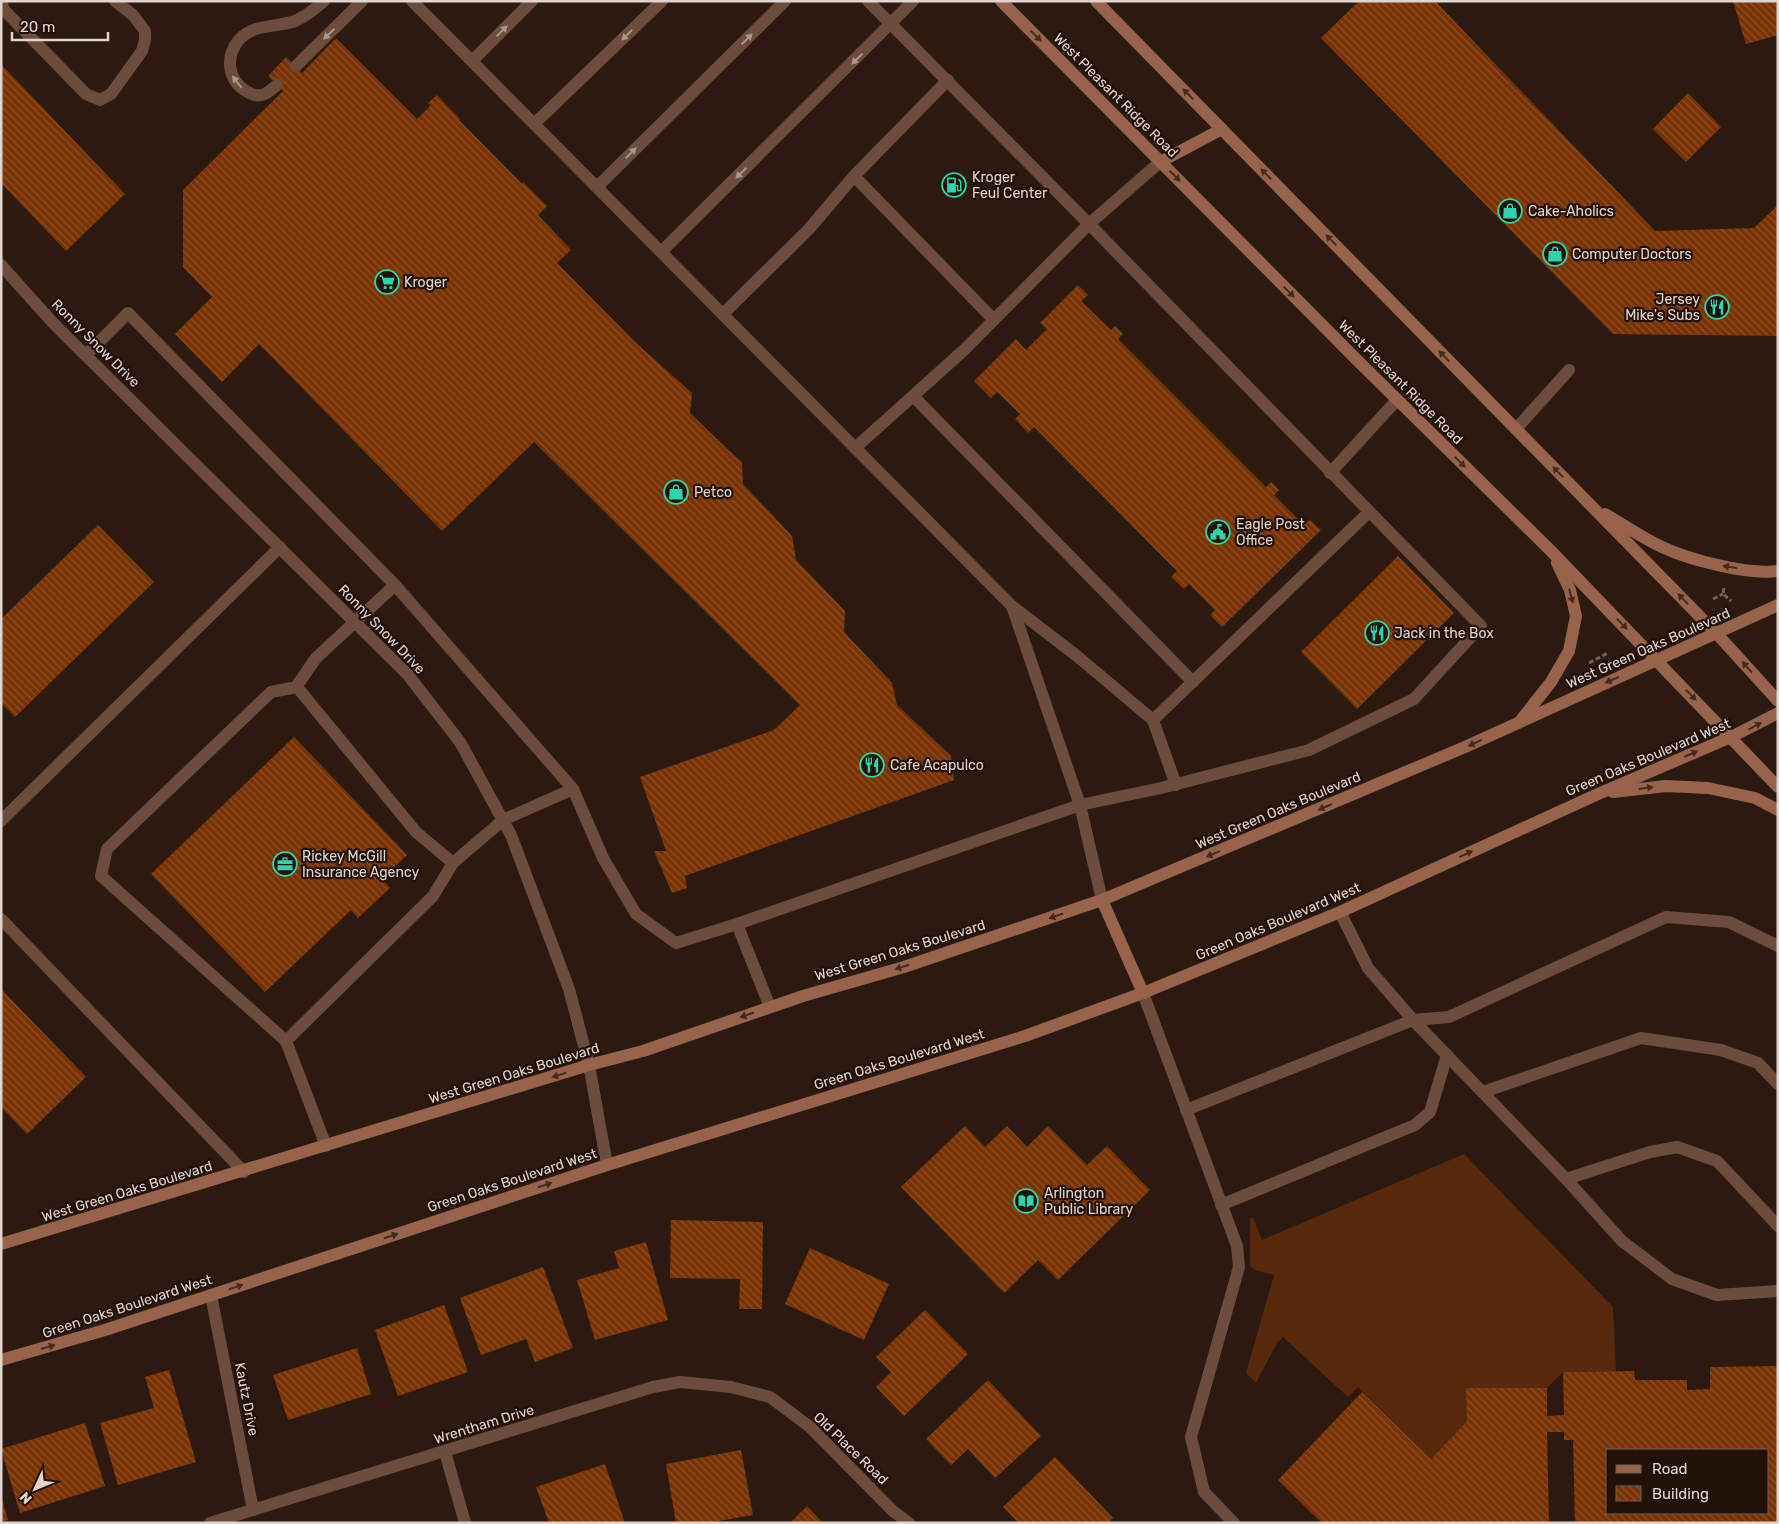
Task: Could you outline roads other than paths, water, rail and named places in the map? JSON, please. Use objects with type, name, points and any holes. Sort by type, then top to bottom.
[{"type":"main road","name":"West Pleasant Ridge Road","points":[[1001,1],[1397,400],[1551,551],[1778,787]]},
{"type":"main road","points":[[1096,1],[1717,634],[1778,701]]},
{"type":"main road","points":[[1160,162],[1222,129]]},
{"type":"main road","points":[[1592,507],[1662,547],[1718,565],[1764,573],[1778,571]]},
{"type":"main road","points":[[1519,722],[1551,682],[1569,651],[1576,616],[1570,590],[1551,551]]},
{"type":"main road","name":"West Green Oaks Boulevard","points":[[1,1244],[244,1172],[589,1065],[643,1051],[803,996],[904,967],[1102,900],[1466,747],[1778,605]]},
{"type":"main road","name":"Green Oaks Boulevard West","points":[[1,1360],[105,1330],[607,1165],[1025,1036],[1143,993],[1340,912],[1598,794],[1731,738],[1778,713]]},
{"type":"main road","points":[[1598,794],[1666,786],[1708,788],[1755,798],[1778,810]]},
{"type":"main road","points":[[1102,900],[1143,993]]},
{"type":"street","points":[[2,1],[3,9],[86,94],[100,100],[112,94],[142,51],[145,40],[145,30],[133,15],[115,1]]},
{"type":"street","points":[[277,84],[262,95],[251,94],[240,87],[230,71],[231,56],[235,46],[246,34],[264,26],[277,26],[295,21],[309,14],[324,1]]},
{"type":"street","points":[[296,66],[362,1]]},
{"type":"street","points":[[412,1],[1012,606],[1077,656],[1153,720],[1176,784]]},
{"type":"street","points":[[472,61],[532,1]]},
{"type":"street","points":[[534,124],[662,1]]},
{"type":"street","points":[[597,187],[785,1]]},
{"type":"street","points":[[86,355],[128,313],[394,585],[573,789],[603,858],[636,914],[676,943],[737,924],[1080,805],[1176,784],[1308,750],[1414,699],[1480,626],[948,80],[868,1]]},
{"type":"street","points":[[661,252],[892,25],[913,1]]},
{"type":"street","points":[[723,314],[809,229],[854,176],[948,80]]},
{"type":"street","points":[[855,448],[964,350],[1089,224],[1160,162]]},
{"type":"street","points":[[854,176],[994,320]]},
{"type":"street","name":"Ronny Snow Drive","points":[[1,265],[54,323],[408,674],[460,742],[511,835],[569,989],[589,1065],[607,1165]]},
{"type":"street","points":[[1516,429],[1569,370]]},
{"type":"street","points":[[913,396],[1193,682]]},
{"type":"street","points":[[1330,473],[1397,400]]},
{"type":"street","points":[[1153,720],[1369,512]]},
{"type":"street","points":[[1,821],[280,548]]},
{"type":"street","points":[[326,1146],[286,1041],[101,876],[107,848],[271,692],[296,688],[316,658],[394,585]]},
{"type":"street","points":[[1012,606],[1080,805],[1102,900]]},
{"type":"street","points":[[296,688],[416,832],[453,863]]},
{"type":"street","points":[[286,1041],[433,896],[453,863],[503,820],[573,789]]},
{"type":"street","points":[[1340,912],[1368,968],[1413,1020],[1566,1179],[1622,1241],[1672,1279],[1717,1295],[1778,1292]]},
{"type":"street","points":[[1186,1110],[1413,1020],[1449,1017],[1666,917],[1729,922],[1778,946]]},
{"type":"street","points":[[1,919],[244,1172]]},
{"type":"street","points":[[737,924],[770,1007]]},
{"type":"street","points":[[1143,993],[1237,1246],[1239,1267],[1191,1437],[1204,1492],[1234,1523]]},
{"type":"street","points":[[1483,1092],[1641,1038],[1721,1050],[1758,1063],[1778,1084]]},
{"type":"street","points":[[1221,1205],[1415,1125],[1430,1112],[1448,1055]]},
{"type":"street","points":[[1566,1179],[1650,1152],[1677,1147],[1716,1161],[1778,1226]]},
{"type":"street","name":"Kautz Drive","points":[[211,1295],[253,1510]]},
{"type":"street","name":"Wrentham Drive","points":[[210,1523],[653,1387],[680,1382],[731,1387],[770,1397]]},
{"type":"street","name":"Old Place Road","points":[[770,1397],[810,1427],[893,1511],[908,1523]]},
{"type":"street","points":[[445,1452],[465,1523]]},
{"type":"place","name":"Kroger Feul Center","points":[[954,185]]},
{"type":"place","name":"Cake-Aholics","points":[[1510,211]]},
{"type":"place","name":"Computer Doctors","points":[[1555,254]]},
{"type":"place","name":"Kroger","points":[[387,282]]},
{"type":"place","name":"Jersey Mike's Subs","points":[[1717,307]]},
{"type":"place","name":"Petco","points":[[676,492]]},
{"type":"place","name":"Eagle Post Office","points":[[1218,532]]},
{"type":"place","name":"Jack in the Box","points":[[1377,633]]},
{"type":"place","name":"Cafe Acapulco","points":[[872,765]]},
{"type":"place","name":"Rickey McGill Insurance Agency","points":[[285,864]]},
{"type":"place","name":"Arlington Public Library","points":[[1026,1201]]}]
